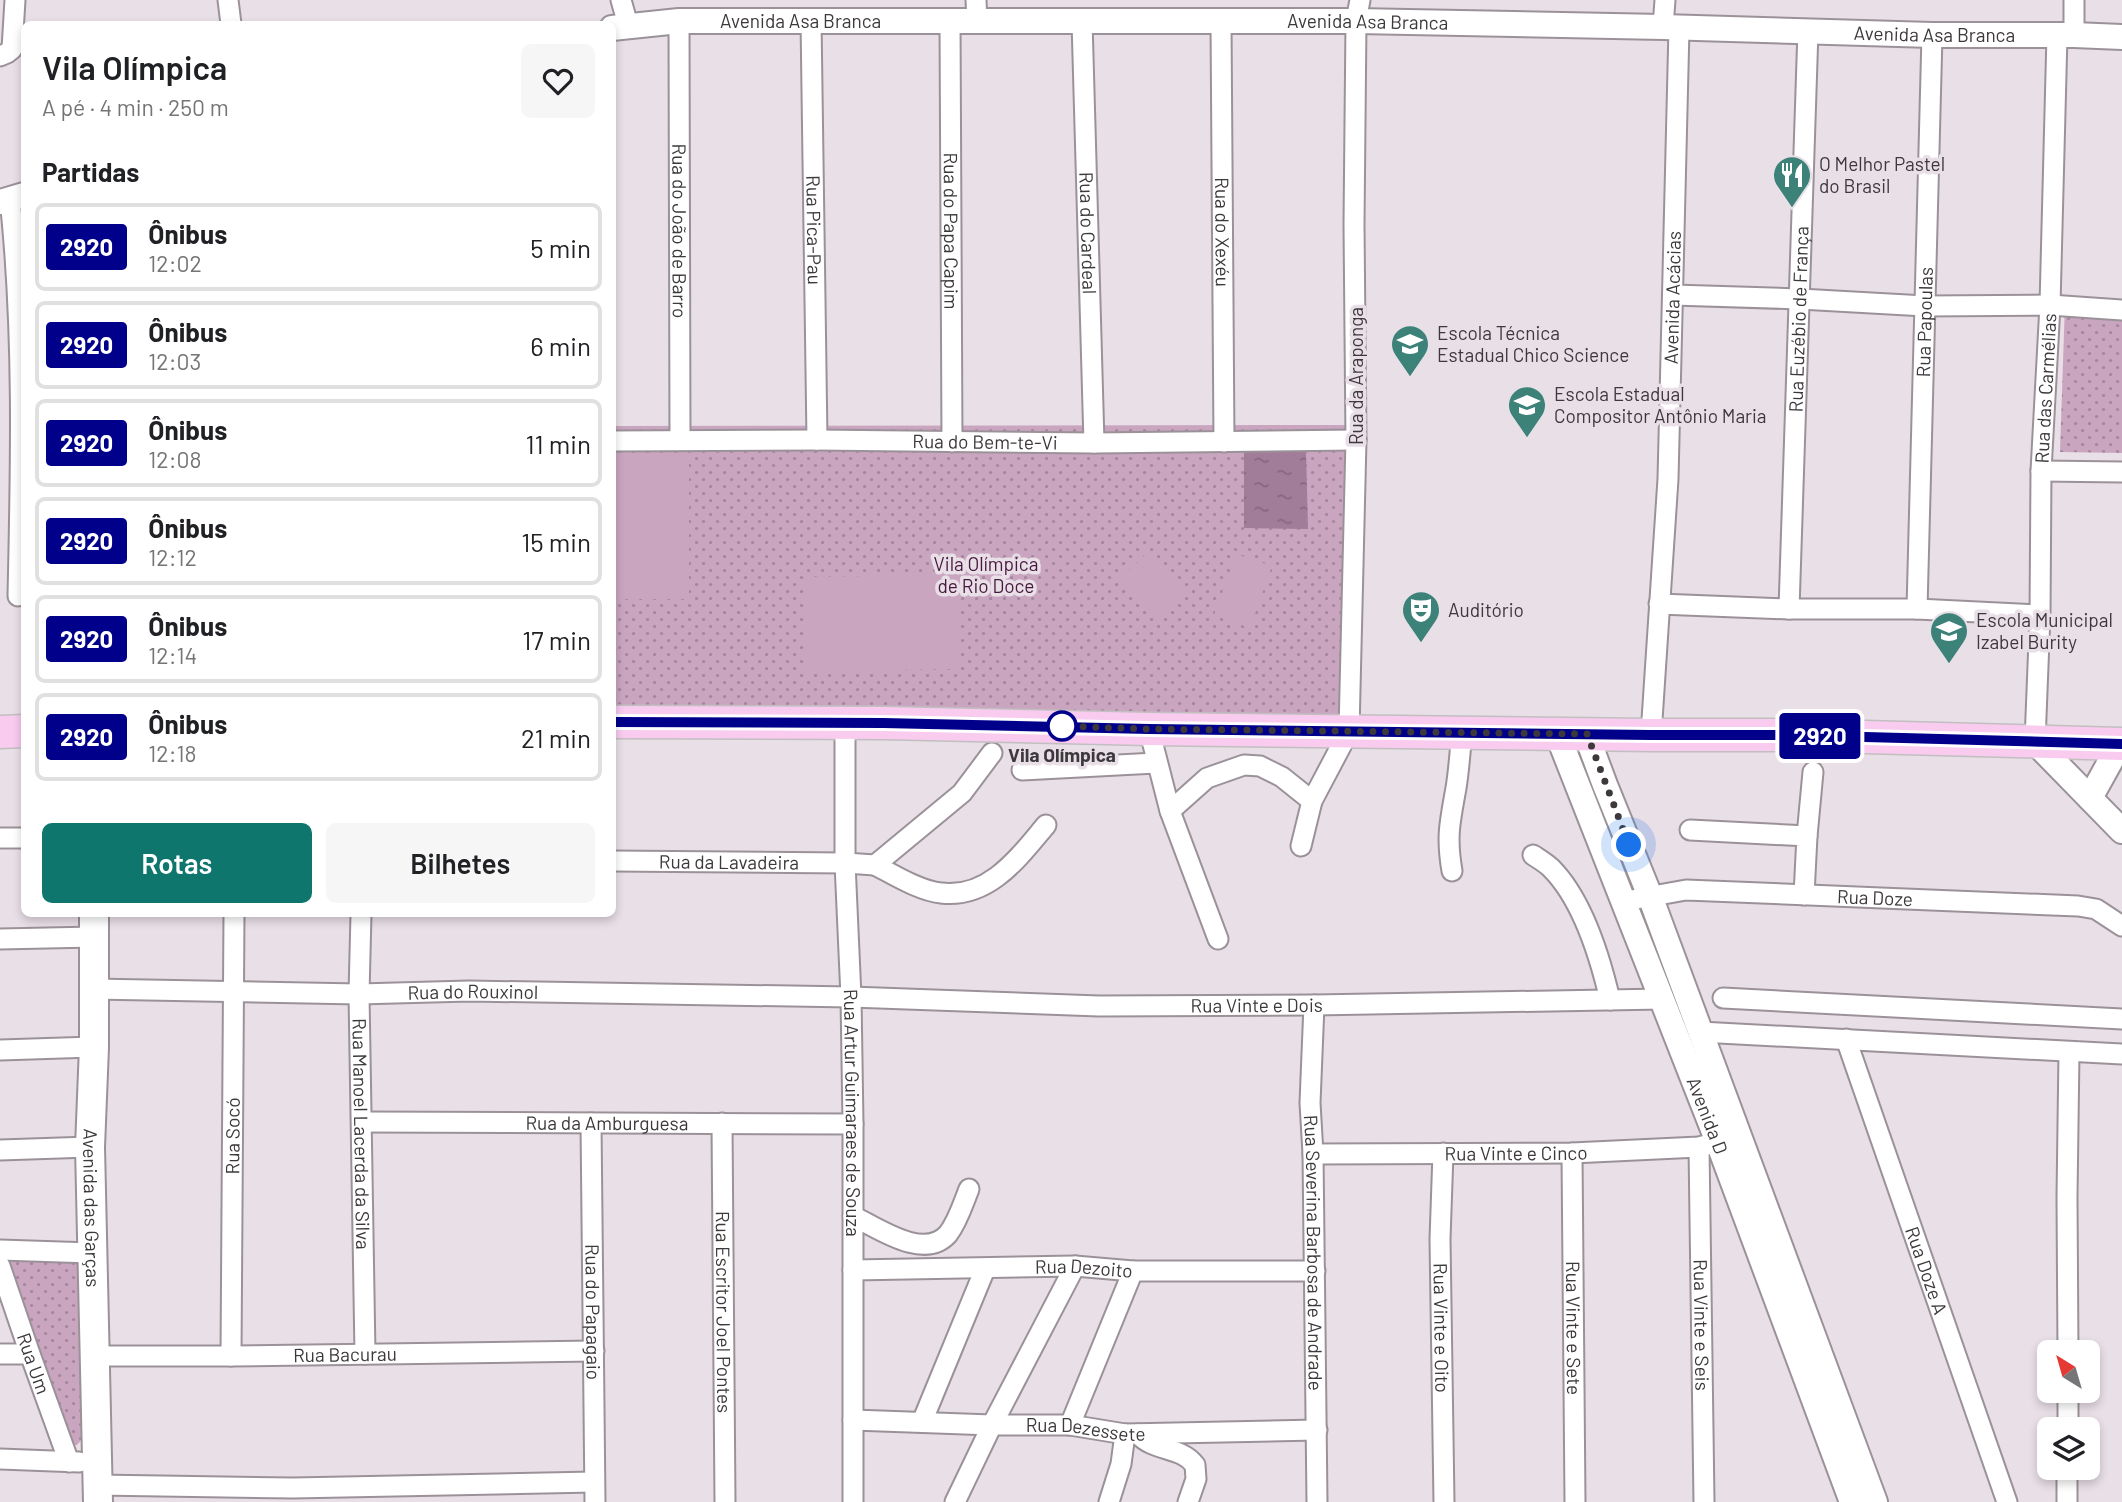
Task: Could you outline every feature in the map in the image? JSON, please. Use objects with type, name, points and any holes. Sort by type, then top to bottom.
[{"type":"main road","points":[[616,722],[1790,735],[2121,744]]},
{"type":"main road","points":[[0,732],[21,732]]},
{"type":"main road","name":"Avenida das Garças","points":[[90,1478],[95,1356],[90,1147],[94,1047],[94,925]]},
{"type":"street","points":[[0,56],[8,54],[12,49],[15,0]]},
{"type":"street","points":[[228,0],[231,21]]},
{"type":"street","points":[[620,27],[621,0]]},
{"type":"street","name":"Avenida Acácias","points":[[1651,735],[1668,480],[1673,295],[1671,27],[1665,0]]},
{"type":"street","name":"Rua das Carmélias","points":[[2035,742],[2040,615],[2041,471],[2065,35],[2074,0]]},
{"type":"street","name":"Avenida Asa Branca","points":[[620,27],[679,21],[950,21],[977,11],[1082,21],[1221,22],[1358,10],[1671,27],[1932,35],[2122,37]]},
{"type":"street","name":"Rua da Araponga","points":[[1349,731],[1356,440],[1354,224],[1358,10]]},
{"type":"street","name":"Rua Pica-Pau","points":[[811,20],[817,440]]},
{"type":"street","name":"Rua do João de Barro","points":[[679,21],[680,440]]},
{"type":"street","name":"Rua do Papa Capim","points":[[950,21],[952,442]]},
{"type":"street","name":"Rua do Cardeal","points":[[1082,21],[1094,443]]},
{"type":"street","name":"Rua do Xexéu","points":[[1221,22],[1224,442]]},
{"type":"street","name":"Rua Euzébio de França","points":[[1789,609],[1808,30]]},
{"type":"street","name":"Rua Papoulas","points":[[1917,609],[1932,35]]},
{"type":"street","points":[[14,205],[21,321]]},
{"type":"street","points":[[1673,295],[1925,306],[2050,305],[2122,310]]},
{"type":"street","name":"Rua do Bem-te-Vi","points":[[616,441],[1094,443],[1356,440]]},
{"type":"street","points":[[2041,471],[2122,472]]},
{"type":"street","points":[[14,596],[21,481]]},
{"type":"street","points":[[1659,604],[1789,609],[1917,609],[2040,615]]},
{"type":"street","name":"Rua Artur Guimaraes de Souza","points":[[845,724],[845,863],[853,1124],[853,1502]]},
{"type":"street","points":[[1149,729],[1170,811],[1218,939]]},
{"type":"street","points":[[1301,846],[1312,801],[1349,731]]},
{"type":"street","points":[[1452,872],[1448,845],[1449,824],[1457,786],[1462,732]]},
{"type":"street","name":"Avenida D","points":[[1572,733],[1609,797],[1650,896],[1700,1032],[1827,1404],[1852,1502]]},
{"type":"street","name":"Avenida D","points":[[1572,733],[1624,900],[1662,999],[1709,1145],[1827,1404],[1875,1502]]},
{"type":"street","points":[[2035,742],[2122,831]]},
{"type":"street","points":[[2090,798],[2121,744]]},
{"type":"street","points":[[992,753],[962,793],[875,865],[909,882],[940,893],[965,892],[1000,876],[1046,825]]},
{"type":"street","points":[[1021,770],[1156,763]]},
{"type":"street","points":[[1170,811],[1207,778],[1244,765],[1260,766],[1282,778],[1312,801]]},
{"type":"street","points":[[1804,895],[1813,772]]},
{"type":"street","points":[[1690,831],[1807,836]]},
{"type":"street","points":[[0,838],[21,838]]},
{"type":"street","points":[[1533,855],[1550,867],[1566,886],[1580,912],[1600,959],[1610,1000]]},
{"type":"street","name":"Rua da Lavadeira","points":[[616,861],[875,865]]},
{"type":"street","name":"Rua Doze","points":[[1624,900],[1686,890],[2078,906],[2096,909],[2122,926]]},
{"type":"street","name":"Rua Socó","points":[[232,1356],[234,917]]},
{"type":"street","name":"Rua Manoel Lacerda da Silva","points":[[361,917],[359,994],[365,1354]]},
{"type":"street","points":[[0,939],[94,925]]},
{"type":"street","name":"Rua do Rouxinol","points":[[93,989],[359,994],[468,991],[851,996]]},
{"type":"street","name":"Rua Vinte e Dois","points":[[851,996],[1099,1006],[1662,999]]},
{"type":"street","points":[[1723,998],[2122,1020]]},
{"type":"street","name":"Rua Severina Barbosa de Andrade","points":[[1314,1005],[1310,1103],[1313,1154],[1317,1502]]},
{"type":"street","points":[[1700,1032],[2122,1054]]},
{"type":"street","name":"Rua Doze A","points":[[1846,1039],[2007,1502]]},
{"type":"street","points":[[0,1050],[94,1047]]},
{"type":"street","points":[[2068,1340],[2069,1052]]},
{"type":"street","name":"Rua da Amburguesa","points":[[362,1122],[853,1124]]},
{"type":"street","name":"Rua Escritor Joel Pontes","points":[[722,1122],[724,1502]]},
{"type":"street","name":"Rua do Papagaio","points":[[591,1123],[594,1502]]},
{"type":"street","name":"Rua Vinte e Cinco","points":[[1313,1154],[1572,1153],[1709,1145]]},
{"type":"street","name":"Rua Vinte e Seis","points":[[1704,1502],[1709,1145]]},
{"type":"street","points":[[0,1150],[90,1147]]},
{"type":"street","name":"Rua Vinte e Oito","points":[[1443,1153],[1440,1239],[1444,1502]]},
{"type":"street","name":"Rua Vinte e Sete","points":[[1572,1153],[1575,1502]]},
{"type":"street","points":[[853,1216],[914,1244],[936,1243],[947,1234],[958,1218],[969,1189]]},
{"type":"street","points":[[0,1250],[92,1253]]},
{"type":"street","name":"Rua Um","points":[[0,1266],[30,1354],[90,1478]]},
{"type":"street","points":[[955,1502],[1075,1266]]},
{"type":"street","name":"Rua Dezoito","points":[[853,1270],[1075,1266],[1133,1271],[1315,1270]]},
{"type":"street","points":[[922,1422],[985,1269]]},
{"type":"street","points":[[1070,1425],[1133,1271]]},
{"type":"street","name":"Rua Bacurau","points":[[95,1356],[594,1351]]},
{"type":"street","points":[[0,1354],[30,1354]]},
{"type":"street","name":"Rua Dezessete","points":[[853,1420],[1070,1425],[1132,1434],[1317,1430]]},
{"type":"street","points":[[1109,1502],[1132,1434],[1152,1445],[1191,1458],[1195,1465],[1196,1479],[1188,1502]]},
{"type":"street","points":[[0,1459],[90,1478],[293,1488],[594,1482]]},
{"type":"street","points":[[2067,1480],[2067,1502]]},
{"type":"green space","points":[[2065,303],[2122,304],[2122,453],[2060,452]]},
{"type":"green space","name":"Vila Olímpica de Rio Doce","points":[[1362,425],[1358,725],[616,724],[616,426]]},
{"type":"green space","points":[[616,454],[689,454],[689,599],[616,599]]},
{"type":"green space","points":[[1148,552],[1188,593],[1161,619],[1121,578]]},
{"type":"green space","points":[[1236,554],[1272,566],[1250,628],[1214,615]]},
{"type":"green space","points":[[959,575],[959,669],[805,671],[804,577]]},
{"type":"green space","points":[[5,1259],[78,1261],[81,1267],[82,1439],[77,1445],[73,1445]]},
{"type":"water","points":[[1306,451],[1308,529],[1244,528],[1244,452]]},
{"type":"bus line","name":"2920","points":[[616,722],[1790,735],[2122,744]]},
{"type":"place","name":"O Melhor Pastel do Brasil","points":[[1792,209]]},
{"type":"place","name":"Escola Técnica Estadual Chico Science","points":[[1410,378]]},
{"type":"place","name":"Escola Estadual Compositor Antônio Maria","points":[[1527,439]]},
{"type":"place","name":"Auditório","points":[[1421,644]]},
{"type":"place","name":"Escola Municipal Izabel Burity","points":[[1949,665]]},
{"type":"place","name":"Vila Olímpica","points":[[1062,726]]},
{"type":"route","points":[[1062,726],[1587,734],[1629,845]]}]
